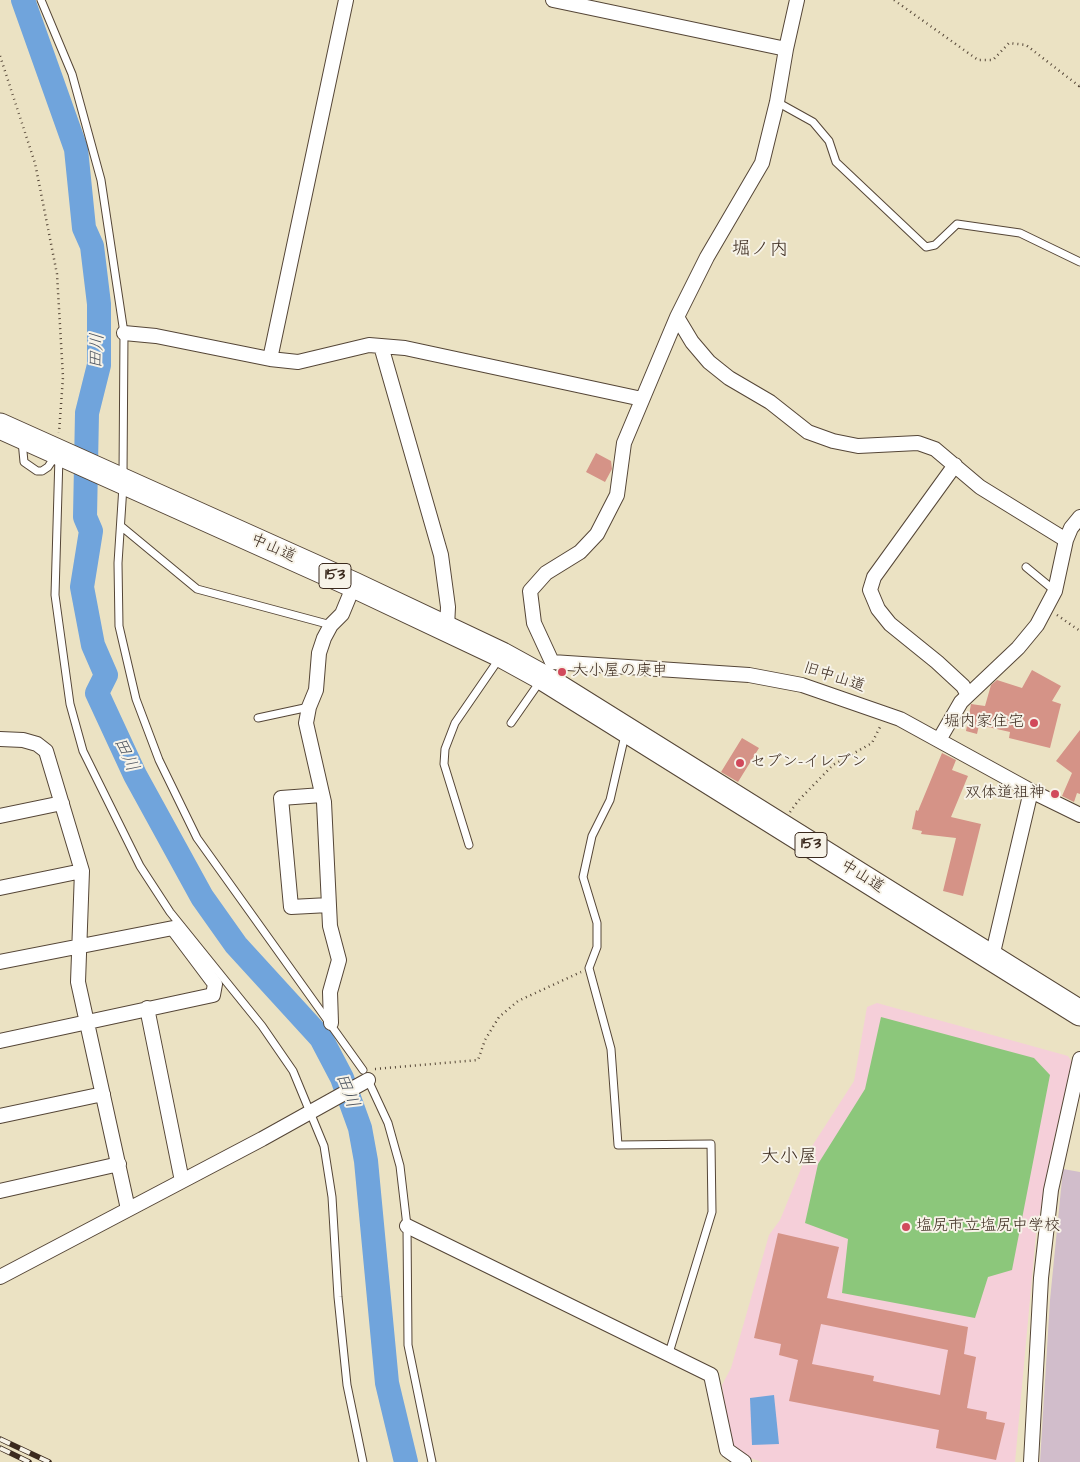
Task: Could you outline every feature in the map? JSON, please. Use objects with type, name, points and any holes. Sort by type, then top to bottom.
[{"type":"highway","name":"中山道","points":[[11,431],[447,627],[502,655],[547,670],[626,730],[1080,1013]]},
{"type":"street","points":[[270,359],[346,0]]},
{"type":"street","points":[[553,0],[786,48]]},
{"type":"street","points":[[547,670],[534,623],[530,591],[546,573],[580,552],[598,534],[618,495],[624,443],[677,317],[707,257],[762,163],[777,102],[786,48],[797,0]]},
{"type":"street","points":[[677,317],[692,342],[709,362],[729,378],[770,402],[808,432],[833,441],[858,446],[918,443],[935,449],[980,487],[1066,540]]},
{"type":"street","points":[[124,333],[156,336],[270,359],[298,362],[369,345],[405,348],[642,399]]},
{"type":"street","points":[[381,346],[441,556],[448,607],[447,627]]},
{"type":"street","points":[[954,465],[874,577],[870,590],[878,609],[890,624],[937,662],[963,686],[968,695]]},
{"type":"street","points":[[939,740],[968,695],[1018,648],[1047,608],[1055,591],[1066,540],[1071,528],[1080,517]]},
{"type":"street","points":[[331,1023],[330,992],[339,960],[330,926],[322,795],[306,723],[308,707],[316,690],[318,654],[331,626],[342,614],[354,585]]},
{"type":"street","name":"旧中山道","points":[[547,670],[708,671],[780,679],[886,714],[1080,815]]},
{"type":"street","points":[[0,739],[23,740],[37,744],[46,751],[82,872],[78,982],[128,1209]]},
{"type":"street","points":[[992,957],[1031,791]]},
{"type":"street","points":[[322,795],[281,798],[291,907],[328,905]]},
{"type":"street","points":[[0,816],[62,802]]},
{"type":"street","points":[[0,888],[82,872]]},
{"type":"street","points":[[0,962],[173,928],[215,984],[213,995],[0,1041]]},
{"type":"street","points":[[147,1008],[182,1181]]},
{"type":"street","points":[[1031,1462],[1041,1278],[1051,1190],[1080,1059]]},
{"type":"street","points":[[0,1277],[262,1140],[365,1077]]},
{"type":"street","points":[[0,1116],[103,1094]]},
{"type":"street","points":[[0,1191],[119,1164]]},
{"type":"street","points":[[407,1226],[711,1375],[727,1450],[744,1462]]},
{"type":"lane","points":[[41,0],[72,74],[101,180],[124,333],[122,527],[118,563],[119,626],[136,699],[160,760],[197,838],[331,1023],[365,1077],[388,1123],[400,1166],[407,1226],[408,1345],[432,1462]]},
{"type":"lane","points":[[777,102],[813,122],[828,141],[836,162],[926,247],[935,245],[957,224],[1020,233],[1080,262]]},
{"type":"lane","points":[[58,453],[55,595],[70,704],[83,751],[140,866],[170,912],[262,1026],[293,1071],[324,1146],[332,1197],[338,1297],[347,1385],[363,1462]]},
{"type":"lane","points":[[122,527],[197,589],[331,626]]},
{"type":"lane","points":[[1026,567],[1055,591]]},
{"type":"lane","points":[[469,845],[444,764],[444,749],[455,724],[502,655]]},
{"type":"lane","points":[[511,723],[547,670]]},
{"type":"lane","points":[[258,718],[308,707]]},
{"type":"lane","points":[[626,730],[610,800],[592,836],[583,877],[597,924],[597,948],[589,968],[611,1049],[618,1145],[711,1144],[712,1212],[669,1353]]},
{"type":"path","points":[[894,0],[978,60],[993,60],[1009,43],[1026,45],[1078,86],[1080,84]]},
{"type":"path","points":[[0,56],[35,163],[57,274],[63,377],[58,453]]},
{"type":"path","points":[[1047,608],[1080,631]]},
{"type":"path","points":[[781,826],[798,801],[833,765],[872,743],[886,714]]},
{"type":"path","points":[[365,1077],[478,1060],[485,1040],[499,1017],[518,1000],[589,968]]},
{"type":"shaded area","name":"塩尻市立塩尻中学校","points":[[877,1003],[1068,1056],[1072,1062],[1050,1158],[1036,1234],[1015,1462],[762,1462],[747,1457],[731,1447],[722,1385],[731,1368],[769,1235],[780,1220],[807,1154],[854,1081],[867,1007]]},
{"type":"shaded area","points":[[1063,1169],[1080,1172],[1080,1462],[1040,1462],[1050,1300]]},
{"type":"green space","points":[[881,1017],[1034,1058],[1050,1075],[1012,1270],[988,1277],[975,1318],[842,1293],[848,1239],[805,1223],[818,1164],[865,1089]]},
{"type":"water","points":[[774,1395],[779,1444],[752,1445],[750,1398]]},
{"type":"building","points":[[596,453],[611,461],[612,469],[605,482],[586,472]]},
{"type":"building","points":[[1032,670],[1061,686],[1052,701],[1061,704],[1050,748],[1009,738],[1010,732],[979,725],[977,734],[966,731],[971,704],[985,706],[991,685],[997,680],[1022,688]]},
{"type":"building","points":[[1080,730],[1080,794],[1077,793],[1074,802],[1062,796],[1072,773],[1056,761]]},
{"type":"building","points":[[742,738],[759,748],[738,782],[721,772]]},
{"type":"building","points":[[942,753],[956,760],[952,770],[968,776],[951,817],[981,824],[963,896],[943,891],[956,838],[921,834],[922,831],[912,829],[916,810],[918,811]]},
{"type":"building","points":[[778,1233],[839,1247],[827,1298],[968,1327],[964,1354],[976,1357],[967,1408],[987,1412],[986,1419],[1005,1423],[996,1460],[936,1448],[939,1430],[789,1401],[798,1360],[779,1355],[781,1344],[754,1338]],"holes":[[[821,1324],[948,1350],[940,1395],[873,1381],[874,1376],[812,1364]]]},
{"type":"waterway","name":"田川","points":[[23,0],[76,149],[84,228],[92,246],[99,304],[99,365],[87,413],[85,517],[91,531],[82,587],[93,645],[106,675],[97,693],[135,775],[202,897],[236,945],[321,1038],[342,1078],[360,1128],[366,1161],[387,1383],[406,1462]]},
{"type":"railway","points":[[0,1439],[49,1462]]},
{"type":"railway","points":[[0,1448],[29,1462]]},
{"type":"place","name":"大小屋の庚申","points":[[562,672]]},
{"type":"place","name":"堀内家住宅","points":[[1034,723]]},
{"type":"place","name":"セブン-イレブン","points":[[740,763]]},
{"type":"place","name":"双体道祖神","points":[[1055,794]]},
{"type":"place","name":"塩尻市立塩尻中学校","points":[[906,1227]]},
{"type":"district","name":"堀ノ内","points":[[760,250]]},
{"type":"district","name":"大小屋","points":[[789,1158]]}]
